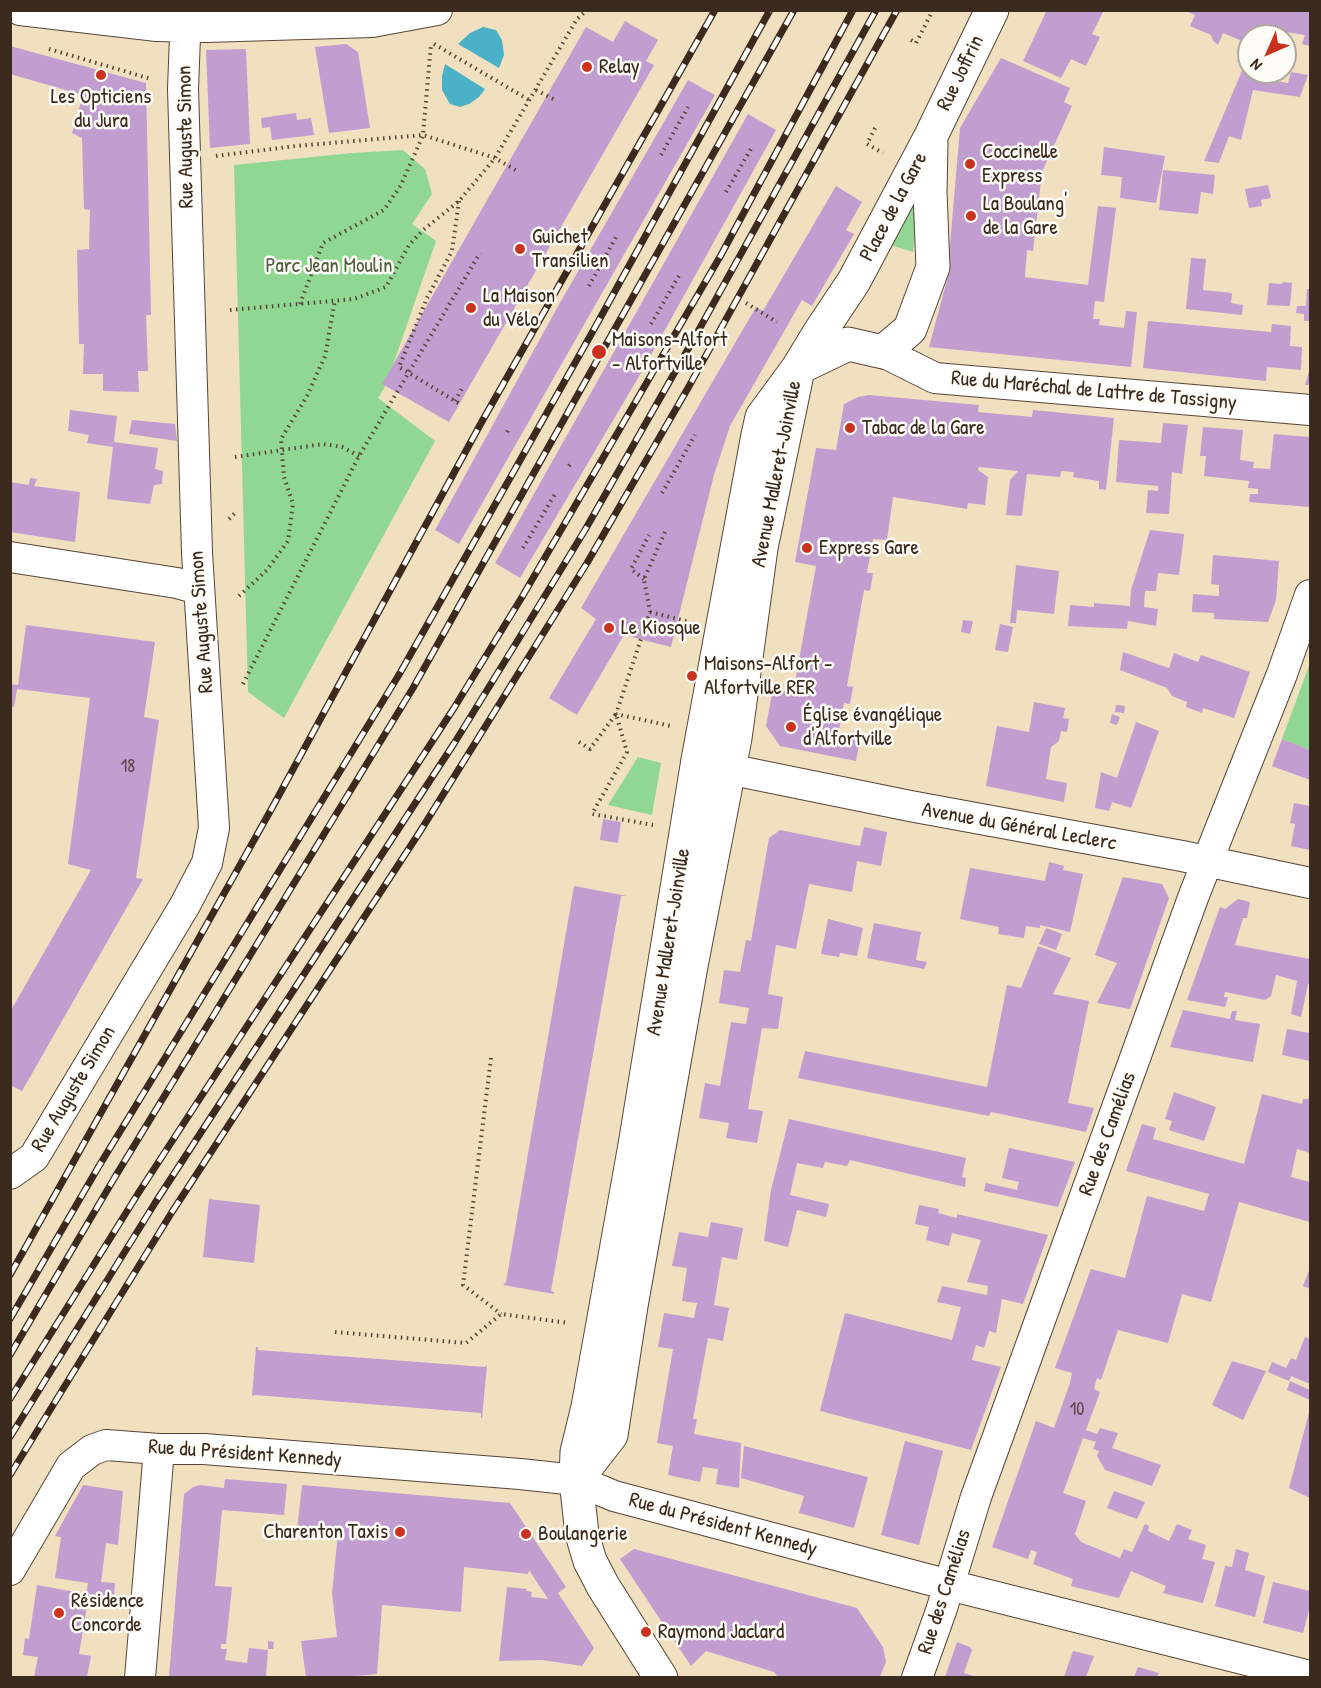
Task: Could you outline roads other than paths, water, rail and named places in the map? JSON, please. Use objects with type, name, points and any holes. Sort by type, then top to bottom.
[{"type":"street","points":[[20,10],[157,26],[186,19],[372,22],[432,12]]},
{"type":"street","name":"Rue Joffrin","points":[[931,136],[992,10]]},
{"type":"street","name":"Rue Auguste Simon","points":[[10,1174],[34,1157],[185,905],[207,863],[214,828],[199,589],[189,324],[183,89],[186,19]]},
{"type":"street","name":"Place de la Gare","points":[[883,352],[910,329],[933,267],[930,192],[931,136]]},
{"type":"street","name":"Place de la Gare","points":[[798,368],[854,281],[931,136]]},
{"type":"street","points":[[798,368],[848,344],[883,352]]},
{"type":"street","name":"Rue du Maréchal de Lattre de Tassigny","points":[[883,352],[935,378],[1311,410]]},
{"type":"street","name":"Avenue Malleret-Joinville","points":[[576,1480],[611,1435],[631,1306],[691,966],[740,704],[761,548],[798,368]]},
{"type":"street","name":"Avenue Malleret-Joinville","points":[[576,1480],[577,1452],[588,1407],[635,1145],[700,751],[755,446],[762,417],[798,368]]},
{"type":"street","points":[[10,557],[177,583],[199,589]]},
{"type":"street","name":"Rue des Camélias","points":[[917,1677],[976,1497],[1194,895],[1311,595]]},
{"type":"street","name":"Avenue du Général Leclerc","points":[[728,769],[1311,883]]},
{"type":"street","name":"Rue du Président Kennedy","points":[[10,1569],[70,1466],[92,1450],[106,1445],[159,1449],[204,1449],[576,1480],[614,1496],[949,1585],[1311,1676]]},
{"type":"street","points":[[140,1677],[159,1449]]},
{"type":"street","points":[[576,1480],[582,1534],[590,1561],[654,1675]]},
{"type":"water","points":[[483,27],[496,30],[502,40],[504,55],[499,68],[458,44],[470,33]]},
{"type":"water","points":[[445,64],[485,89],[479,97],[460,107],[450,104],[442,90]]},
{"type":"railway","points":[[10,1275],[272,808],[480,425],[715,10]]},
{"type":"railway","points":[[10,1319],[99,1166],[400,673],[593,331],[770,10]]},
{"type":"railway","points":[[10,1355],[115,1177],[413,688],[794,10]]},
{"type":"railway","points":[[10,1399],[139,1192],[454,708],[522,597],[721,255],[853,10]]},
{"type":"railway","points":[[10,1437],[155,1203],[455,742],[585,530],[876,10]]},
{"type":"railway","points":[[10,1475],[172,1212],[421,830],[587,563],[688,388],[897,10]]},
{"type":"place","name":"Relay","points":[[587,67]]},
{"type":"place","name":"Les Opticiens du Jura","points":[[101,75]]},
{"type":"place","name":"Coccinelle Express","points":[[970,164]]},
{"type":"place","name":"La Boulang' de la Gare","points":[[971,216]]},
{"type":"place","name":"Guichet Transilien","points":[[520,249]]},
{"type":"place","name":"La Maison du Vélo","points":[[471,308]]},
{"type":"place","name":"Maisons-Alfort - Alfortville","points":[[599,352]]},
{"type":"place","name":"Tabac de la Gare","points":[[850,428]]},
{"type":"place","name":"Express Gare","points":[[807,548]]},
{"type":"place","name":"Le Kiosque","points":[[609,628]]},
{"type":"place","name":"Maisons-Alfort - Alfortville RER","points":[[692,676]]},
{"type":"place","name":"Église évangélique d'Alfortville","points":[[791,727]]},
{"type":"place","name":"Charenton Taxis","points":[[400,1532]]},
{"type":"place","name":"Boulangerie","points":[[526,1534]]},
{"type":"place","name":"Résidence Concorde","points":[[59,1613]]},
{"type":"place","name":"Raymond Jaclard","points":[[646,1632]]},
{"type":"park label","name":"Parc Jean Moulin","points":[[329,266]]}]
